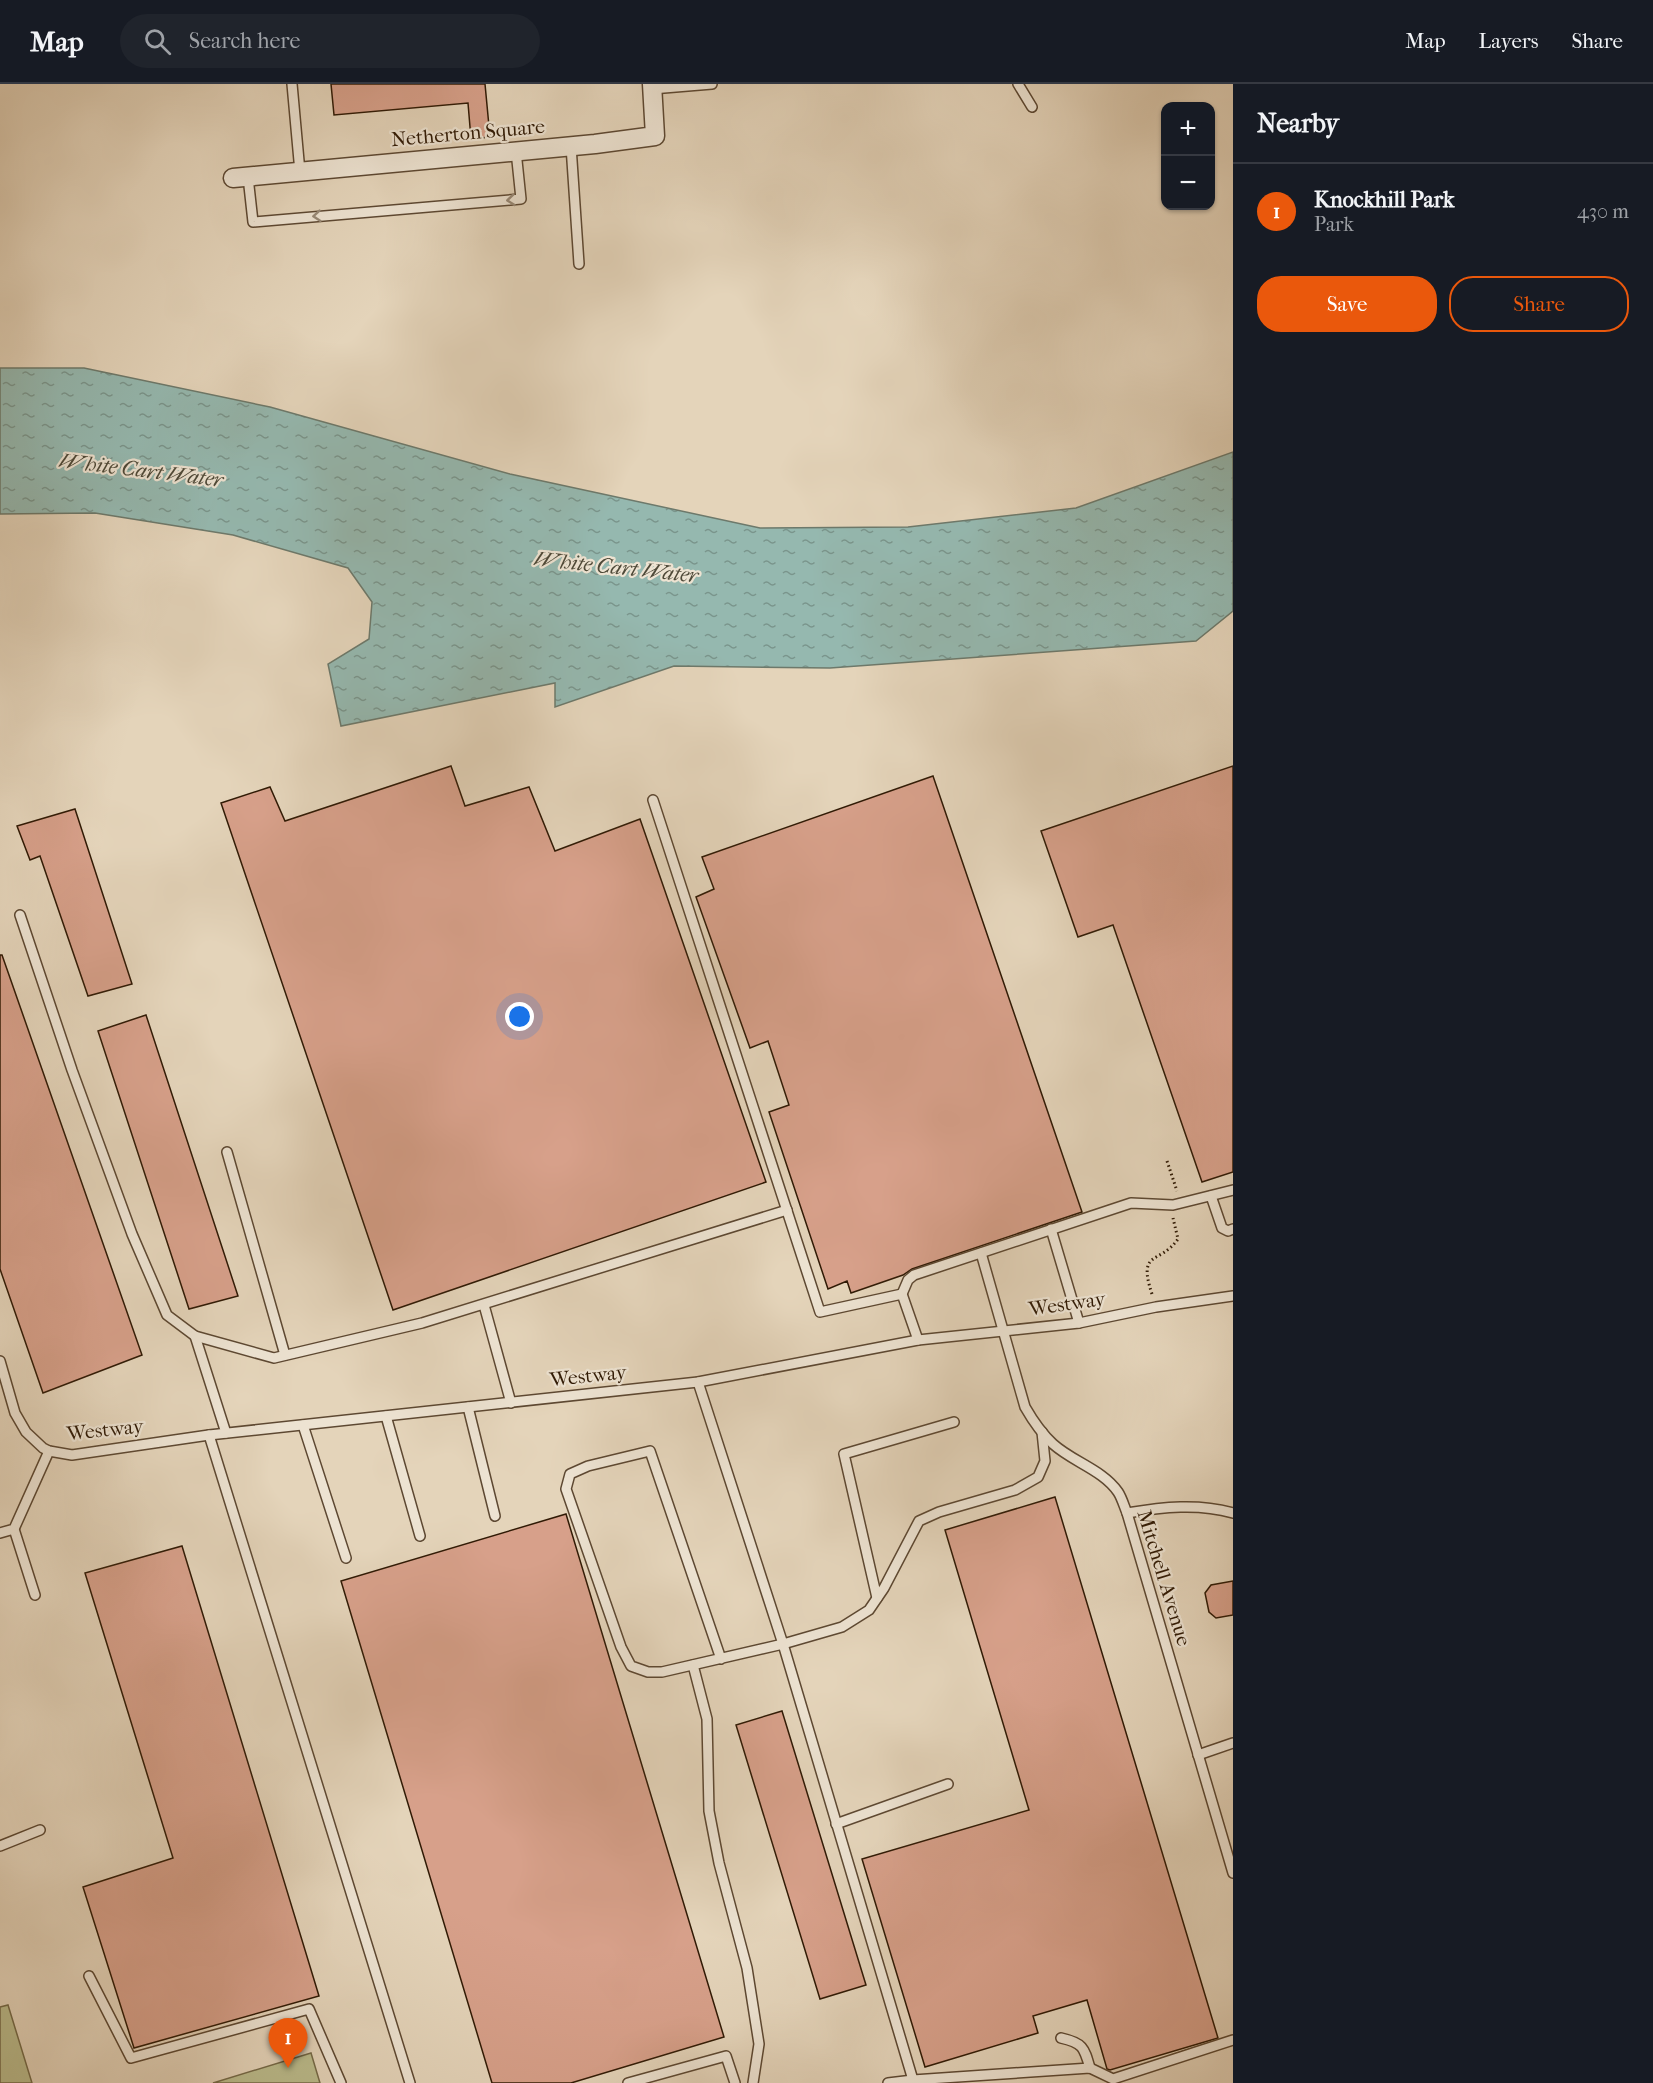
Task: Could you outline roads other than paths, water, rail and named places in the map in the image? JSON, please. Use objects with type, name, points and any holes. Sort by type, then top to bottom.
[{"type":"street","name":"Netherton Square","points":[[241,177],[655,136],[652,87]]},
{"type":"lane","points":[[292,84],[300,172]]},
{"type":"lane","points":[[652,87],[712,84]]},
{"type":"lane","points":[[1018,84],[1032,107]]},
{"type":"lane","points":[[571,146],[579,264]]},
{"type":"lane","points":[[241,177],[254,222],[521,199],[516,151]]},
{"type":"lane","points":[[653,800],[820,1312],[902,1294]]},
{"type":"lane","points":[[20,915],[72,1070],[132,1234],[167,1315],[195,1336],[274,1358],[422,1323],[787,1210]]},
{"type":"lane","points":[[227,1152],[285,1355]]},
{"type":"lane","points":[[918,1340],[902,1294],[908,1280],[914,1275],[1136,1202],[1173,1205],[1233,1190]]},
{"type":"lane","points":[[1211,1196],[1222,1228],[1228,1231],[1233,1229]]},
{"type":"lane","points":[[1051,1229],[1079,1323]]},
{"type":"lane","name":"Mitchell Avenue","points":[[981,1253],[1025,1407],[1054,1446],[1107,1478],[1119,1493],[1127,1513],[1233,1873]]},
{"type":"lane","name":"Westway","points":[[0,1361],[15,1413],[26,1432],[49,1451],[72,1455],[226,1433],[698,1382],[918,1340],[1079,1323],[1156,1307],[1233,1296]]},
{"type":"lane","points":[[484,1305],[510,1402]]},
{"type":"lane","points":[[195,1336],[226,1433]]},
{"type":"lane","points":[[698,1382],[783,1644],[913,2080]]},
{"type":"lane","points":[[468,1407],[495,1516]]},
{"type":"lane","points":[[386,1416],[420,1536]]},
{"type":"lane","points":[[877,1598],[844,1454],[954,1422]]},
{"type":"lane","points":[[303,1425],[346,1558]]},
{"type":"lane","points":[[721,1659],[651,1451],[588,1466],[570,1474],[566,1490],[621,1647],[631,1666],[648,1672],[662,1672],[721,1659],[783,1644],[842,1627],[869,1610],[919,1521],[939,1512],[1015,1490],[1038,1477],[1045,1461],[1042,1432]]},
{"type":"lane","points":[[209,1435],[410,2083]]},
{"type":"lane","points":[[35,1595],[14,1529],[49,1451]]},
{"type":"lane","points":[[1127,1513],[1185,1507],[1214,1508],[1233,1513]]},
{"type":"lane","points":[[0,1533],[14,1529]]},
{"type":"lane","points":[[693,1665],[707,1719],[709,1811],[719,1863],[747,1968],[759,2044],[753,2083]]},
{"type":"lane","points":[[1198,1755],[1233,1743]]},
{"type":"lane","points":[[836,1824],[948,1784]]},
{"type":"lane","points":[[0,1846],[40,1830]]},
{"type":"lane","points":[[90,1976],[130,2058],[309,2009],[341,2083]]},
{"type":"lane","points":[[1061,2038],[1076,2042],[1085,2052],[1090,2068]]},
{"type":"lane","points":[[888,2083],[1090,2068],[1113,2079],[1233,2040]]},
{"type":"lane","points":[[628,2083],[726,2056],[735,2083]]},
{"type":"water","name":"White Cart Water","points":[[0,368],[84,368],[270,407],[510,474],[760,528],[908,527],[1076,508],[1233,452],[1233,611],[1196,641],[830,668],[674,666],[555,707],[555,683],[341,726],[328,664],[369,639],[372,602],[348,568],[233,535],[95,513],[0,514]]},
{"type":"place","name":"Knockhill Park","points":[[288,2068]]}]
